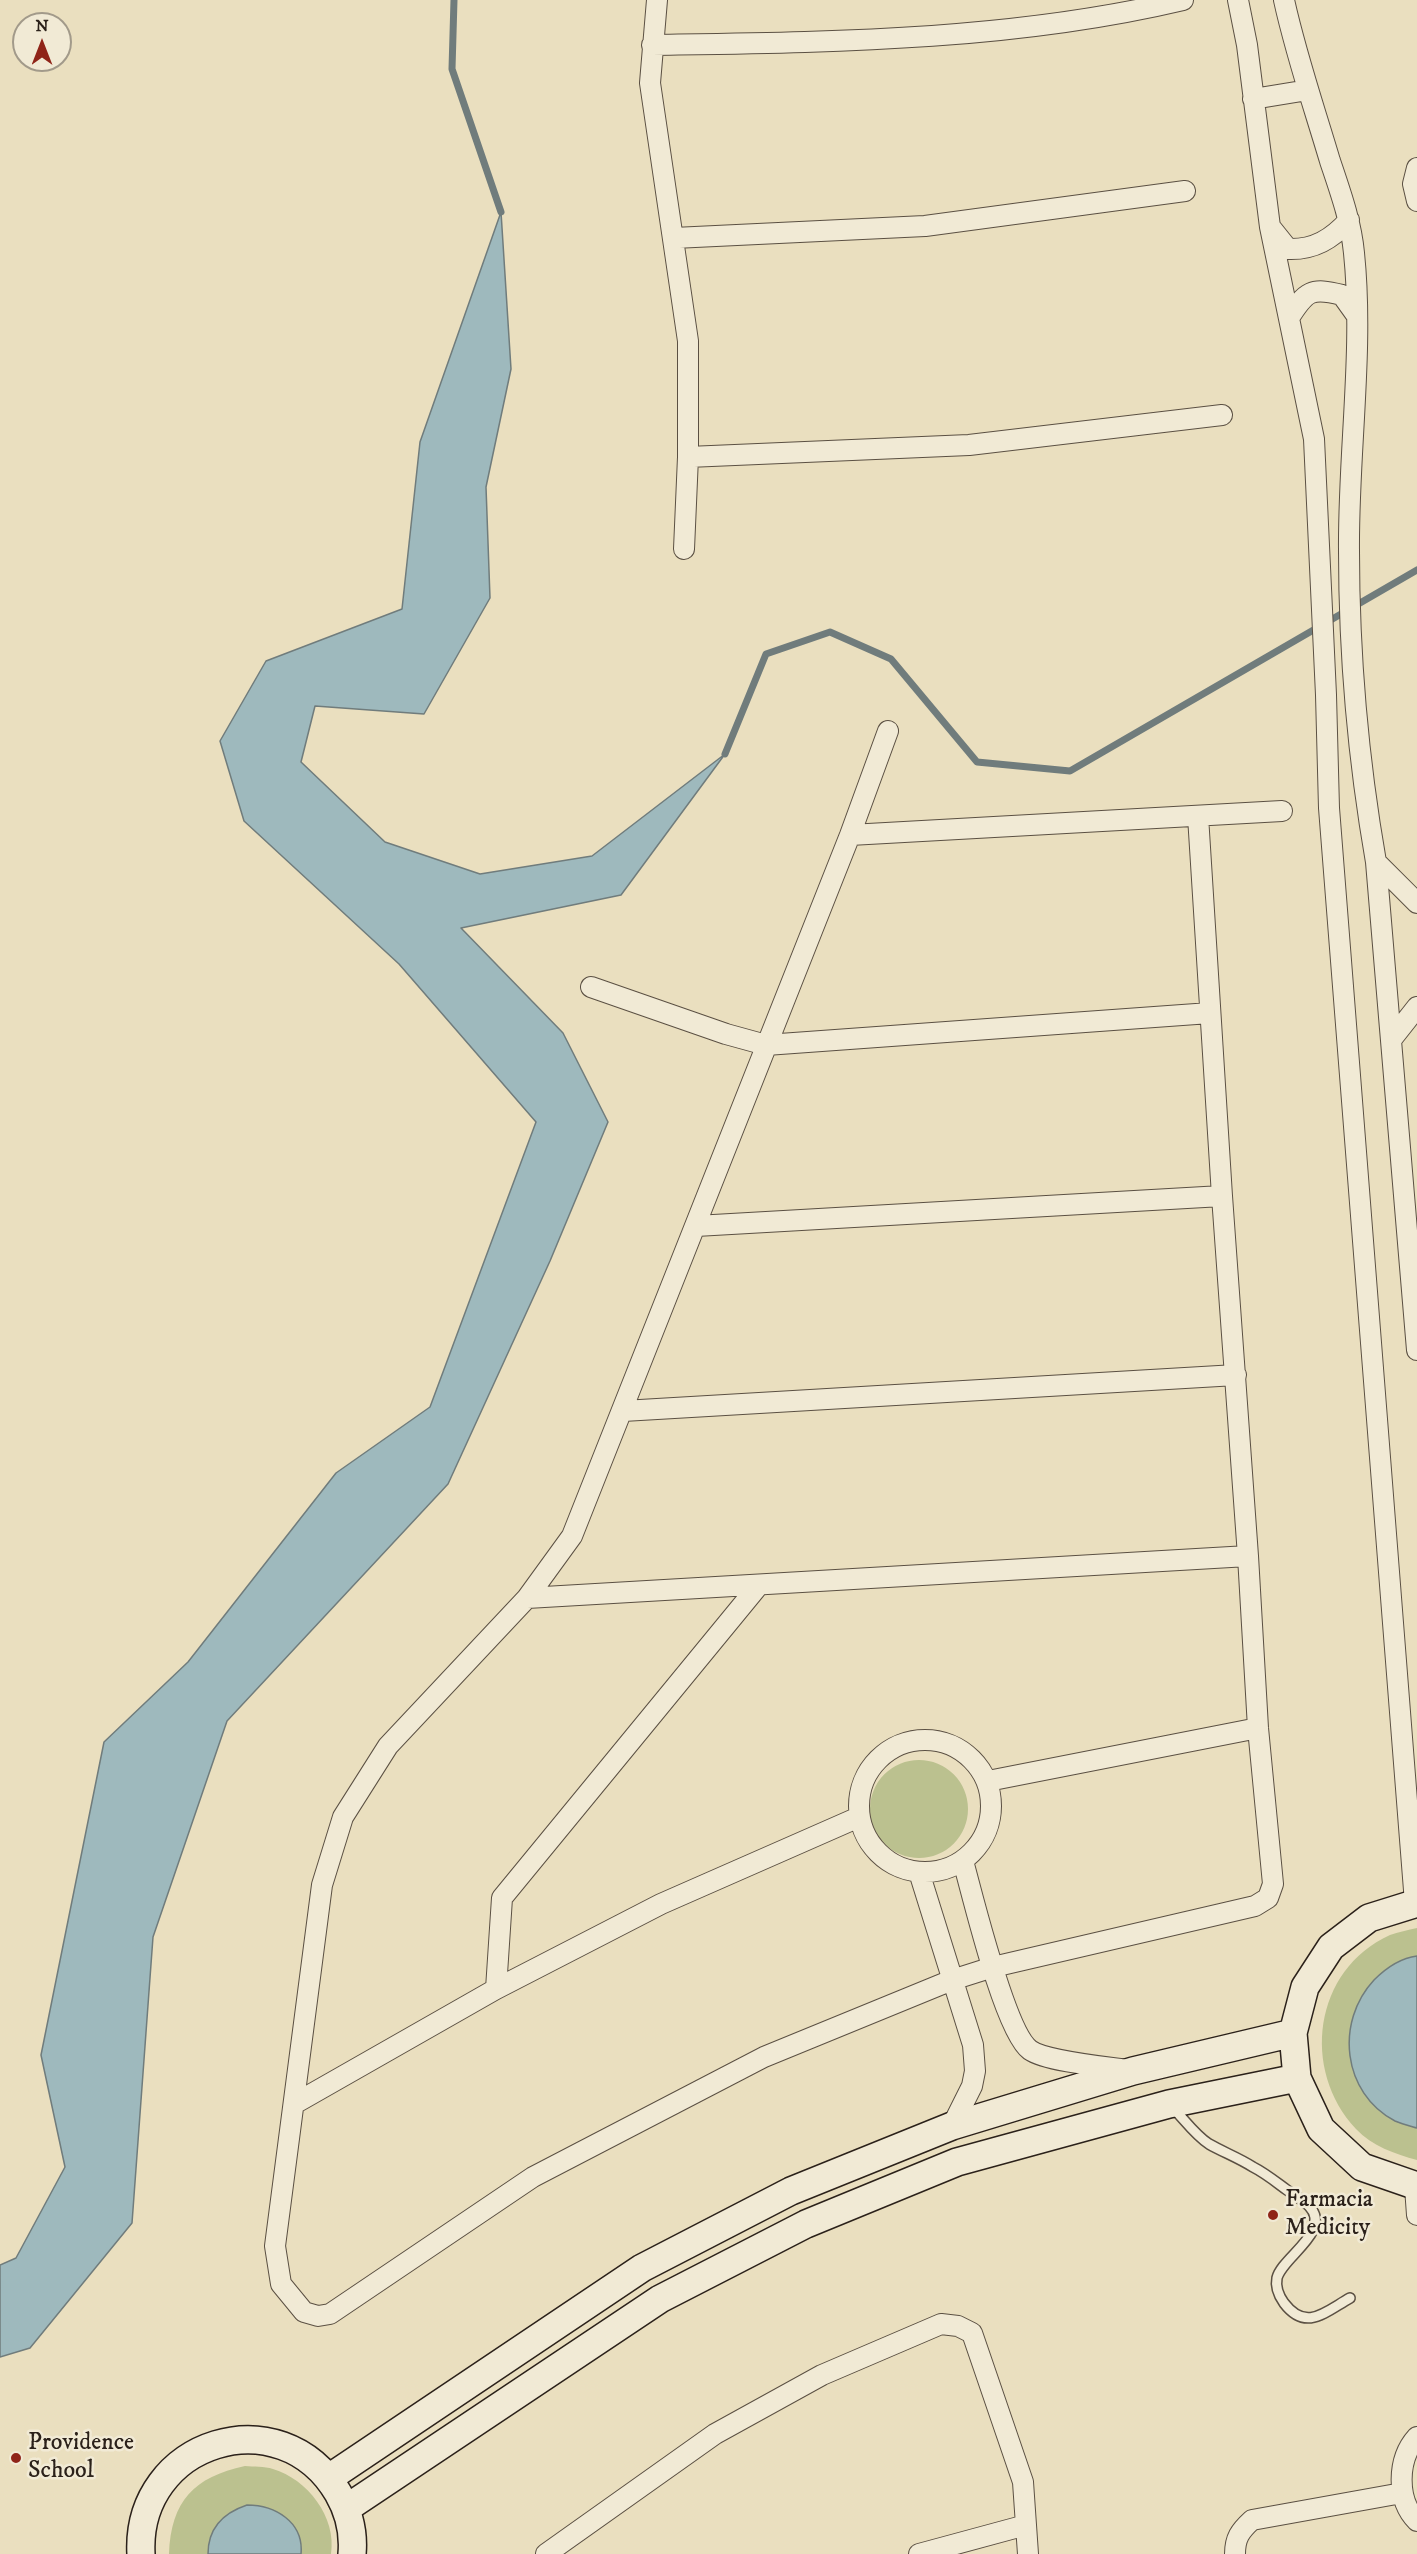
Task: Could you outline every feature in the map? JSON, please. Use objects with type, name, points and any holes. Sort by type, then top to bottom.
[{"type":"street","points":[[657,0],[650,83],[688,341],[688,457],[684,549]]},
{"type":"street","points":[[652,45],[941,35],[1038,25],[1135,11],[1183,0]]},
{"type":"street","points":[[1238,0],[1247,45],[1270,227],[1314,439],[1329,808],[1416,1903],[1369,1918],[1331,1947],[1305,1987],[1293,2033],[1297,2078],[1321,2129],[1362,2168],[1416,2186],[1417,2215]]},
{"type":"street","points":[[1284,0],[1292,38],[1349,220],[1354,253],[1357,316],[1349,551],[1354,690],[1366,805],[1376,862],[1417,1350]]},
{"type":"street","points":[[1253,99],[1308,90]]},
{"type":"street","points":[[1417,168],[1413,184],[1417,201]]},
{"type":"street","points":[[674,238],[925,226],[1185,191]]},
{"type":"street","points":[[1270,227],[1288,249],[1305,250],[1334,237],[1349,220]]},
{"type":"street","points":[[1289,318],[1302,298],[1320,289],[1342,295],[1357,316]]},
{"type":"street","points":[[688,457],[969,445],[1222,415]]},
{"type":"street","points":[[888,731],[850,835],[572,1536],[527,1598],[388,1746],[343,1817],[321,1885],[275,2246],[281,2284],[304,2312],[318,2316],[330,2314],[533,2177],[764,2057],[952,1980],[993,1967],[1255,1906],[1268,1898],[1273,1884],[1258,1728],[1198,816]]},
{"type":"street","points":[[850,835],[1282,811]]},
{"type":"street","points":[[1376,862],[1417,903]]},
{"type":"street","points":[[591,987],[726,1034],[766,1045],[1210,1013]]},
{"type":"street","points":[[1391,1040],[1417,1007]]},
{"type":"street","points":[[696,1226],[1222,1196]]},
{"type":"street","points":[[623,1411],[1236,1375]]},
{"type":"street","points":[[527,1598],[1248,1556]]},
{"type":"street","points":[[496,1989],[502,1898],[759,1585]]},
{"type":"street","points":[[988,1780],[1258,1728]]},
{"type":"street","points":[[918,1739],[950,1744],[976,1762],[988,1780],[992,1803],[990,1825],[979,1845],[963,1861],[942,1870],[919,1872],[898,1866],[880,1854],[866,1837],[859,1817],[859,1795],[866,1775],[879,1758],[897,1745],[918,1739]]},
{"type":"street","points":[[294,2104],[496,1989],[661,1904],[859,1817]]},
{"type":"street","points":[[963,1861],[993,1967],[1020,2041],[1031,2052],[1133,2071]]},
{"type":"street","points":[[919,1872],[973,2045],[975,2071],[972,2085],[952,2126]]},
{"type":"street","points":[[329,2478],[642,2268],[790,2191],[952,2126],[1133,2071],[1293,2033]]},
{"type":"street","points":[[347,2508],[660,2299],[806,2223],[957,2162],[1170,2104],[1297,2078]]},
{"type":"street","points":[[546,2554],[715,2434],[822,2375],[941,2324],[958,2326],[972,2333],[1023,2482],[1028,2554]]},
{"type":"street","points":[[1417,2438],[1411,2444],[1402,2468],[1402,2493],[1412,2516],[1417,2521]]},
{"type":"street","points":[[141,2554],[140,2534],[150,2500],[170,2471],[199,2450],[233,2440],[269,2442],[302,2455],[329,2478],[347,2508],[354,2539],[352,2554]]},
{"type":"street","points":[[1235,2554],[1235,2543],[1240,2530],[1252,2520],[1402,2493]]},
{"type":"street","points":[[919,2554],[1026,2525]]},
{"type":"lane","points":[[1170,2104],[1206,2142],[1255,2168],[1301,2199],[1314,2212],[1315,2223],[1312,2231],[1303,2245],[1280,2269],[1277,2278],[1278,2295],[1286,2306],[1299,2318],[1309,2320],[1350,2298]]},
{"type":"green space","points":[[919,1760],[938,1764],[954,1774],[964,1790],[968,1809],[964,1828],[954,1844],[938,1854],[919,1858],[900,1854],[884,1844],[874,1828],[870,1809],[874,1790],[884,1774],[900,1764]]},
{"type":"green space","points":[[1417,1928],[1417,2160],[1384,2149],[1356,2129],[1339,2105],[1327,2079],[1322,2051],[1324,2023],[1331,1996],[1344,1972],[1364,1951],[1390,1935]]},
{"type":"green space","points":[[245,2466],[263,2467],[286,2474],[308,2491],[324,2513],[332,2540],[331,2554],[169,2554],[175,2519],[180,2506],[189,2494],[212,2477]]},
{"type":"water","points":[[501,212],[511,369],[486,487],[490,598],[424,714],[315,706],[301,762],[385,842],[480,874],[592,856],[725,754],[621,895],[461,928],[563,1033],[608,1122],[550,1261],[448,1484],[227,1721],[153,1937],[132,2223],[30,2348],[0,2357],[0,2265],[16,2258],[65,2167],[41,2055],[104,1742],[188,1662],[336,1473],[430,1407],[536,1122],[399,964],[244,821],[220,741],[266,661],[402,609],[420,442]]},
{"type":"water","points":[[1417,1956],[1417,2128],[1395,2121],[1377,2109],[1364,2093],[1355,2075],[1350,2056],[1350,2036],[1353,2016],[1374,1980],[1394,1965]]},
{"type":"water","points":[[247,2505],[268,2508],[293,2524],[301,2543],[301,2554],[208,2554],[211,2536],[218,2523],[231,2512]]},
{"type":"waterway","points":[[454,0],[452,69],[501,212]]},
{"type":"waterway","points":[[725,754],[766,654],[830,632],[891,659],[977,762],[1070,771],[1417,570]]},
{"type":"place","name":"Farmacia Medicity","points":[[1273,2215]]},
{"type":"place","name":"Providence School","points":[[16,2458]]}]
